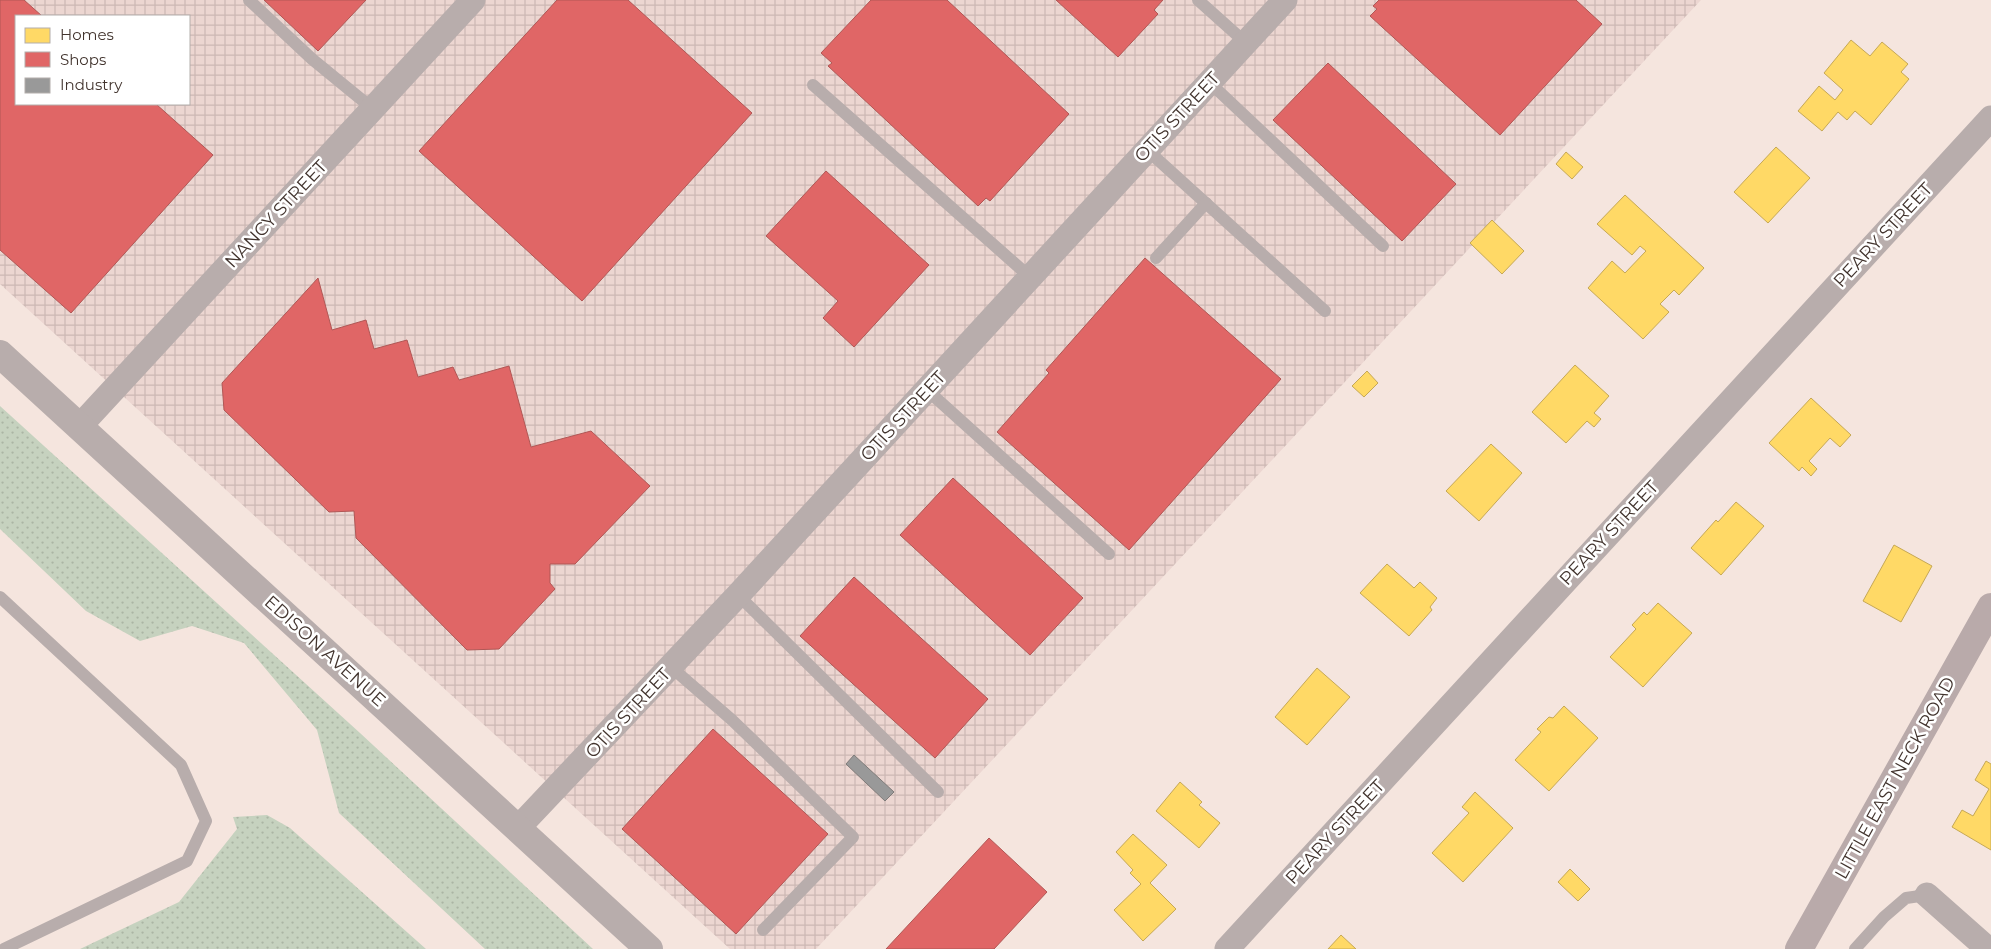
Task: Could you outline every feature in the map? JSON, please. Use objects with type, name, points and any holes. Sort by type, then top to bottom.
[{"type":"main road","name":"LITTLE EAST NECK ROAD","points":[[1799,949],[1991,607]]},
{"type":"street","name":"NANCY STREET","points":[[79,427],[473,0]]},
{"type":"street","name":"OTIS STREET","points":[[518,828],[738,595],[1285,0]]},
{"type":"street","name":"PEARY STREET","points":[[1227,949],[1991,118]]},
{"type":"street","name":"EDISON AVENUE","points":[[0,354],[649,949]]},
{"type":"street","points":[[1927,894],[1988,949]]},
{"type":"lane","points":[[249,0],[312,59],[373,109]]},
{"type":"lane","points":[[1198,0],[1246,43]]},
{"type":"lane","points":[[1209,82],[1383,246]]},
{"type":"lane","points":[[813,85],[1030,277]]},
{"type":"lane","points":[[1146,149],[1325,311]]},
{"type":"lane","points":[[1156,258],[1206,203]]},
{"type":"lane","points":[[927,390],[1109,554]]},
{"type":"lane","points":[[738,595],[938,792]]},
{"type":"lane","points":[[0,597],[181,765],[206,821],[187,861],[4,949]]},
{"type":"lane","points":[[671,667],[732,720],[853,837],[763,930]]},
{"type":"lane","points":[[1855,949],[1884,917],[1906,898],[1927,894]]},
{"type":"shaded area","points":[[0,0],[1701,0],[816,949],[730,949],[0,284]]},
{"type":"green space","points":[[0,406],[360,733],[593,949],[485,949],[339,813],[317,730],[244,643],[192,626],[140,641],[86,611],[0,529]]},
{"type":"green space","points":[[267,815],[290,828],[426,949],[80,949],[179,902],[237,829],[233,817]]},
{"type":"building: Homes","points":[[1851,40],[1870,56],[1882,42],[1908,64],[1901,72],[1909,79],[1871,125],[1855,111],[1847,120],[1838,112],[1822,131],[1798,111],[1819,86],[1835,100],[1843,90],[1824,73]]},
{"type":"building: Homes","points":[[1776,147],[1810,178],[1768,223],[1734,192]]},
{"type":"building: Homes","points":[[1566,152],[1583,167],[1572,179],[1556,164]]},
{"type":"building: Homes","points":[[1625,195],[1704,268],[1679,295],[1674,290],[1660,304],[1669,312],[1643,339],[1588,288],[1612,261],[1625,273],[1646,251],[1640,246],[1632,255],[1597,224]]},
{"type":"building: Homes","points":[[1492,220],[1524,251],[1502,274],[1470,243]]},
{"type":"building: Homes","points":[[1575,365],[1609,396],[1594,413],[1601,419],[1594,427],[1587,421],[1566,443],[1532,412]]},
{"type":"building: Homes","points":[[1367,371],[1378,383],[1364,397],[1352,386]]},
{"type":"building: Homes","points":[[1811,398],[1851,435],[1840,447],[1830,438],[1809,461],[1817,469],[1811,476],[1802,467],[1799,471],[1769,443]]},
{"type":"building: Homes","points":[[1491,444],[1522,473],[1479,521],[1446,491]]},
{"type":"building: Homes","points":[[1736,502],[1764,526],[1721,575],[1691,548],[1716,520],[1718,522]]},
{"type":"building: Homes","points":[[1894,545],[1932,566],[1901,622],[1863,601]]},
{"type":"building: Homes","points":[[1387,564],[1414,588],[1420,582],[1437,598],[1430,607],[1432,610],[1409,636],[1360,593]]},
{"type":"building: Homes","points":[[1658,603],[1692,633],[1643,687],[1610,657],[1636,629],[1632,625],[1644,612],[1647,615]]},
{"type":"building: Homes","points":[[1317,668],[1350,697],[1307,745],[1275,717]]},
{"type":"building: Homes","points":[[1564,706],[1598,738],[1549,791],[1515,760],[1541,732],[1537,729],[1549,717],[1553,718]]},
{"type":"building: Homes","points":[[1986,761],[1991,764],[1991,850],[1952,827],[1962,810],[1973,816],[1989,789],[1975,780]]},
{"type":"building: Homes","points":[[1180,782],[1202,802],[1199,805],[1220,823],[1199,848],[1156,811]]},
{"type":"building: Homes","points":[[1475,792],[1513,828],[1463,882],[1432,853],[1469,813],[1462,807]]},
{"type":"building: Homes","points":[[1133,834],[1167,865],[1150,883],[1176,909],[1143,941],[1114,910],[1141,884],[1130,873],[1133,870],[1116,852]]},
{"type":"building: Homes","points":[[1570,869],[1590,889],[1578,901],[1558,882]]},
{"type":"building: Homes","points":[[1341,935],[1356,949],[1328,949]]},
{"type":"building: Shops","points":[[0,0],[24,0],[41,15],[15,15],[15,105],[157,105],[213,155],[71,313],[0,250]]},
{"type":"building: Shops","points":[[264,0],[366,0],[318,51]]},
{"type":"building: Shops","points":[[557,0],[628,0],[752,113],[582,301],[419,151]]},
{"type":"building: Shops","points":[[871,0],[947,0],[1069,114],[990,201],[986,198],[978,206],[828,66],[832,63],[821,53]]},
{"type":"building: Shops","points":[[1056,0],[1163,0],[1154,10],[1158,14],[1118,57]]},
{"type":"building: Shops","points":[[1379,0],[1576,0],[1602,24],[1500,135],[1370,16],[1377,9],[1373,6]]},
{"type":"building: Shops","points":[[1328,63],[1456,184],[1402,241],[1273,120]]},
{"type":"building: Shops","points":[[826,171],[929,265],[854,347],[823,318],[838,301],[766,236]]},
{"type":"building: Shops","points":[[1145,258],[1281,379],[1129,550],[997,432],[1049,373],[1046,370]]},
{"type":"building: Shops","points":[[318,278],[332,330],[366,320],[374,349],[407,340],[418,377],[453,367],[459,380],[509,366],[531,447],[591,431],[650,486],[575,564],[550,564],[550,583],[555,589],[499,649],[467,650],[356,538],[354,511],[329,512],[224,410],[222,383]]},
{"type":"building: Shops","points":[[953,478],[1083,598],[1030,655],[900,535]]},
{"type":"building: Shops","points":[[854,577],[988,699],[935,758],[800,636]]},
{"type":"building: Shops","points":[[713,729],[828,834],[736,934],[622,829]]},
{"type":"building: Shops","points":[[989,838],[1047,892],[994,949],[886,949]]},
{"type":"building: Industry","points":[[854,755],[894,792],[885,801],[846,764]]}]
